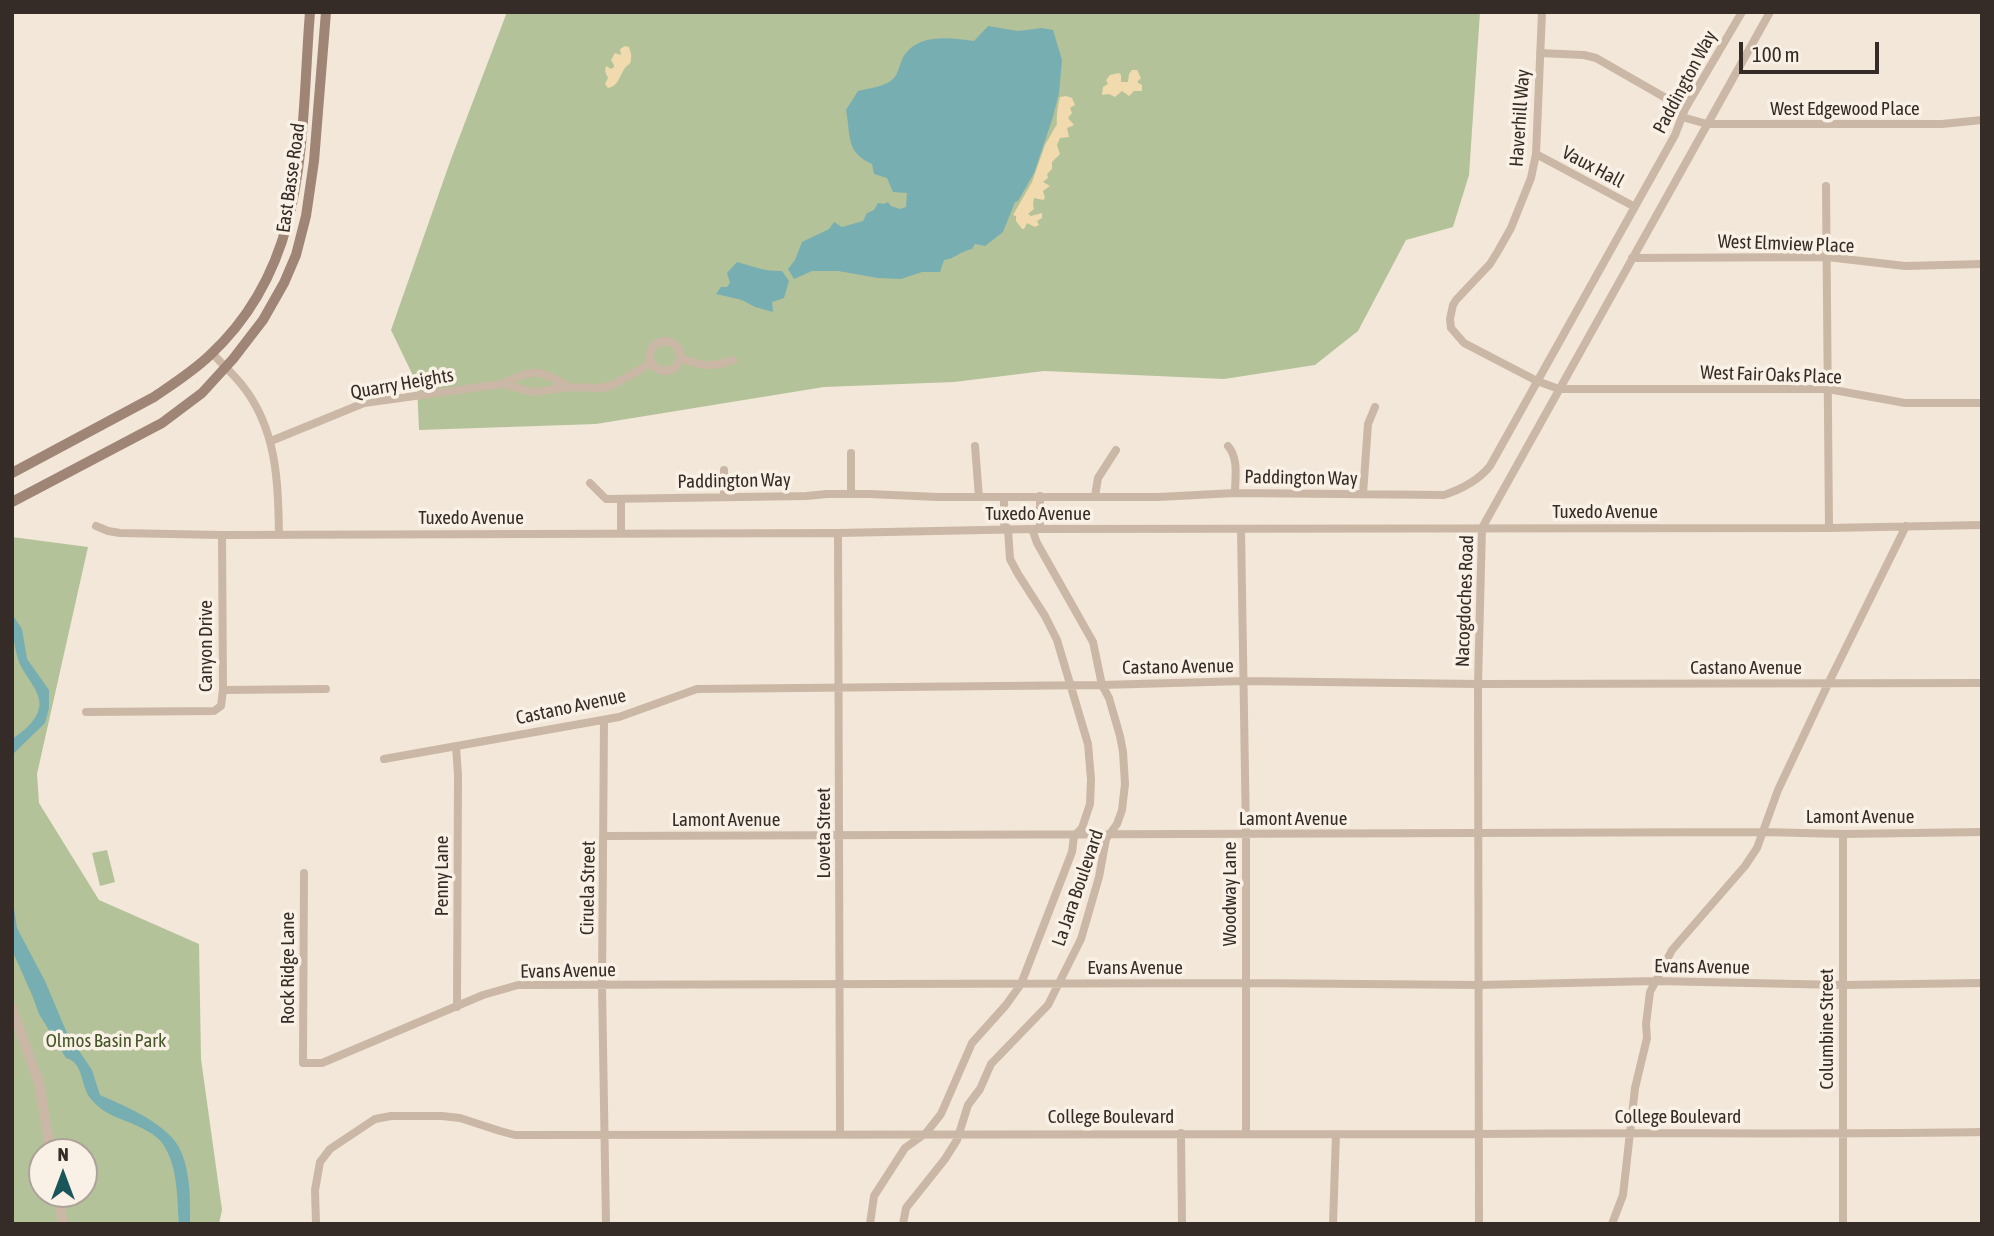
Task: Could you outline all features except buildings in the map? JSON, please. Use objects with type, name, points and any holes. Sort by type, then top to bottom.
[{"type":"main road","name":"East Basse Road","points":[[12,473],[154,397],[212,353],[247,312],[273,267],[291,215],[299,160],[310,12]]},
{"type":"main road","name":"East Basse Road","points":[[12,502],[162,423],[202,393],[263,320],[284,283],[302,236],[314,161],[326,12]]},
{"type":"main road","points":[[299,160],[314,161]]},
{"type":"street","name":"Haverhill Way","points":[[1542,12],[1535,154],[1527,191],[1511,228],[1490,264],[1456,300],[1450,319],[1451,328],[1464,343],[1537,381],[1559,389]]},
{"type":"street","name":"Paddington Way","points":[[590,482],[606,499],[851,494],[979,497],[1158,497],[1235,493],[1444,495],[1457,491],[1477,480],[1490,466],[1742,12]]},
{"type":"street","name":"Nacogdoches Road","points":[[1479,1224],[1478,684],[1482,528],[1770,12]]},
{"type":"street","name":"West Edgewood Place","points":[[1540,53],[1596,58],[1684,113],[1707,124],[1942,124],[1982,120]]},
{"type":"street","name":"Vaux Hall","points":[[1535,154],[1635,207]]},
{"type":"street","points":[[1826,186],[1829,528]]},
{"type":"street","name":"West Elmview Place","points":[[1632,257],[1826,257],[1905,266],[1982,264]]},
{"type":"street","name":"Quarry Heights","points":[[658,342],[673,343],[677,347],[680,358],[677,366],[668,372],[658,370],[651,363],[649,354],[658,342]]},
{"type":"street","points":[[212,353],[242,384],[252,399],[271,441],[277,467],[279,534]]},
{"type":"street","name":"Quarry Heights","points":[[680,358],[710,366],[733,360]]},
{"type":"street","name":"Quarry Heights","points":[[502,384],[533,392],[569,387],[601,388],[613,385],[651,363]]},
{"type":"street","name":"Quarry Heights","points":[[271,441],[364,403],[502,384],[525,373],[544,373],[569,387]]},
{"type":"street","name":"West Fair Oaks Place","points":[[1559,389],[1828,389],[1905,403],[1982,403]]},
{"type":"street","points":[[1363,494],[1368,424],[1375,407]]},
{"type":"street","points":[[975,446],[979,497]]},
{"type":"street","points":[[1228,446],[1236,460],[1235,493]]},
{"type":"street","points":[[1095,496],[1098,478],[1116,450]]},
{"type":"street","points":[[851,453],[851,494]]},
{"type":"street","points":[[724,470],[724,497]]},
{"type":"street","points":[[1036,529],[1040,496]]},
{"type":"street","name":"La Jara Boulevard","points":[[870,1224],[874,1196],[905,1148],[926,1133],[941,1114],[972,1043],[1021,984],[1072,852],[1074,836],[1082,828],[1090,804],[1088,744],[1057,640],[1010,559],[1008,529],[1004,524],[1004,497]]},
{"type":"street","points":[[621,499],[621,533]]},
{"type":"street","name":"Tuxedo Avenue","points":[[96,526],[120,533],[222,535],[838,533],[1008,529],[1829,528],[1982,525]]},
{"type":"street","points":[[1612,1224],[1623,1195],[1635,1088],[1647,1038],[1650,992],[1672,950],[1745,866],[1757,848],[1778,790],[1906,526]]},
{"type":"street","name":"Woodway Lane","points":[[1241,528],[1246,835],[1246,1133]]},
{"type":"street","name":"La Jara Boulevard","points":[[903,1224],[906,1208],[946,1159],[960,1133],[968,1105],[991,1064],[1048,1005],[1081,939],[1099,877],[1104,846],[1122,810],[1125,784],[1120,736],[1109,698],[1102,685],[1093,642],[1037,543],[1036,529]]},
{"type":"street","name":"Loveta Street","points":[[838,533],[840,1133]]},
{"type":"street","name":"Canyon Drive","points":[[86,712],[214,711],[221,706],[222,535]]},
{"type":"street","name":"Castano Avenue","points":[[384,759],[618,717],[698,689],[1244,681],[1478,684],[1982,683]]},
{"type":"street","points":[[223,690],[326,689]]},
{"type":"street","name":"Ciruela Street","points":[[604,720],[602,986],[606,1224]]},
{"type":"street","name":"Penny Lane","points":[[456,746],[457,1007]]},
{"type":"street","name":"Lamont Avenue","points":[[604,836],[1982,832]]},
{"type":"street","name":"Columbine Street","points":[[1843,834],[1843,1224]]},
{"type":"street","name":"Rock Ridge Lane","points":[[303,1063],[304,873]]},
{"type":"street","name":"Evans Avenue","points":[[303,1063],[322,1063],[483,995],[518,985],[1479,985],[1655,981],[1843,985],[1982,983]]},
{"type":"street","points":[[12,1008],[39,1083],[49,1138]]},
{"type":"street","name":"College Boulevard","points":[[316,1224],[316,1190],[320,1162],[330,1149],[375,1119],[391,1116],[460,1118],[515,1135],[1982,1132]]},
{"type":"street","points":[[1181,1133],[1181,1224]]},
{"type":"street","points":[[1333,1224],[1336,1134]]},
{"type":"green space","points":[[507,12],[1480,12],[1469,175],[1453,227],[1406,240],[1358,331],[1315,365],[1224,379],[1044,371],[954,382],[824,387],[596,424],[419,430],[417,384],[391,330],[451,159]]},
{"type":"green space","name":"Olmos Basin Park","points":[[12,537],[88,547],[37,774],[39,803],[99,900],[199,944],[201,1059],[222,1210],[219,1224],[12,1224]]},
{"type":"green space","points":[[107,850],[115,882],[100,886],[92,853]]},
{"type":"sand","points":[[629,47],[630,62],[617,83],[608,88],[605,84],[608,78],[606,66],[611,69],[614,67],[611,60],[615,53],[621,55],[620,49]]},
{"type":"sand","points":[[1132,70],[1137,70],[1141,78],[1137,82],[1142,85],[1142,91],[1134,91],[1129,96],[1122,91],[1115,97],[1102,95],[1110,75],[1119,73],[1121,82],[1128,82]]},
{"type":"sand","points":[[1060,97],[1072,98],[1075,105],[1070,108],[1072,113],[1068,118],[1074,125],[1067,128],[1069,137],[1060,138],[1057,145],[1060,154],[1052,162],[1048,178],[1043,182],[1050,186],[1043,191],[1045,198],[1034,198],[1034,209],[1028,214],[1031,216],[1042,213],[1042,218],[1037,221],[1039,225],[1035,227],[1027,223],[1022,229],[1013,215],[1032,182],[1045,145],[1057,124]]},
{"type":"water","points":[[988,26],[1018,31],[1042,28],[1053,30],[1062,60],[1059,93],[1034,173],[1015,202],[1003,232],[985,246],[975,244],[972,249],[944,260],[940,272],[922,272],[901,279],[838,271],[812,271],[794,279],[788,269],[802,242],[829,229],[834,222],[842,227],[863,221],[878,203],[888,202],[900,209],[906,207],[907,193],[893,192],[887,178],[874,174],[872,164],[853,148],[846,110],[858,91],[891,81],[904,56],[920,42],[938,38],[974,41]]},
{"type":"water","points":[[737,262],[765,270],[782,271],[789,281],[784,298],[772,302],[773,312],[742,300],[716,294],[721,287],[727,287],[730,283],[727,273]]},
{"type":"water","points":[[12,614],[22,629],[27,659],[49,690],[49,708],[45,723],[12,755],[12,739],[33,721],[39,703],[36,692],[19,662]]},
{"type":"water","points":[[12,895],[17,928],[45,981],[67,1033],[92,1070],[100,1095],[150,1120],[167,1133],[179,1148],[188,1180],[190,1224],[179,1224],[172,1162],[163,1144],[157,1137],[109,1114],[94,1103],[76,1064],[66,1058],[39,1014],[12,950]]}]
